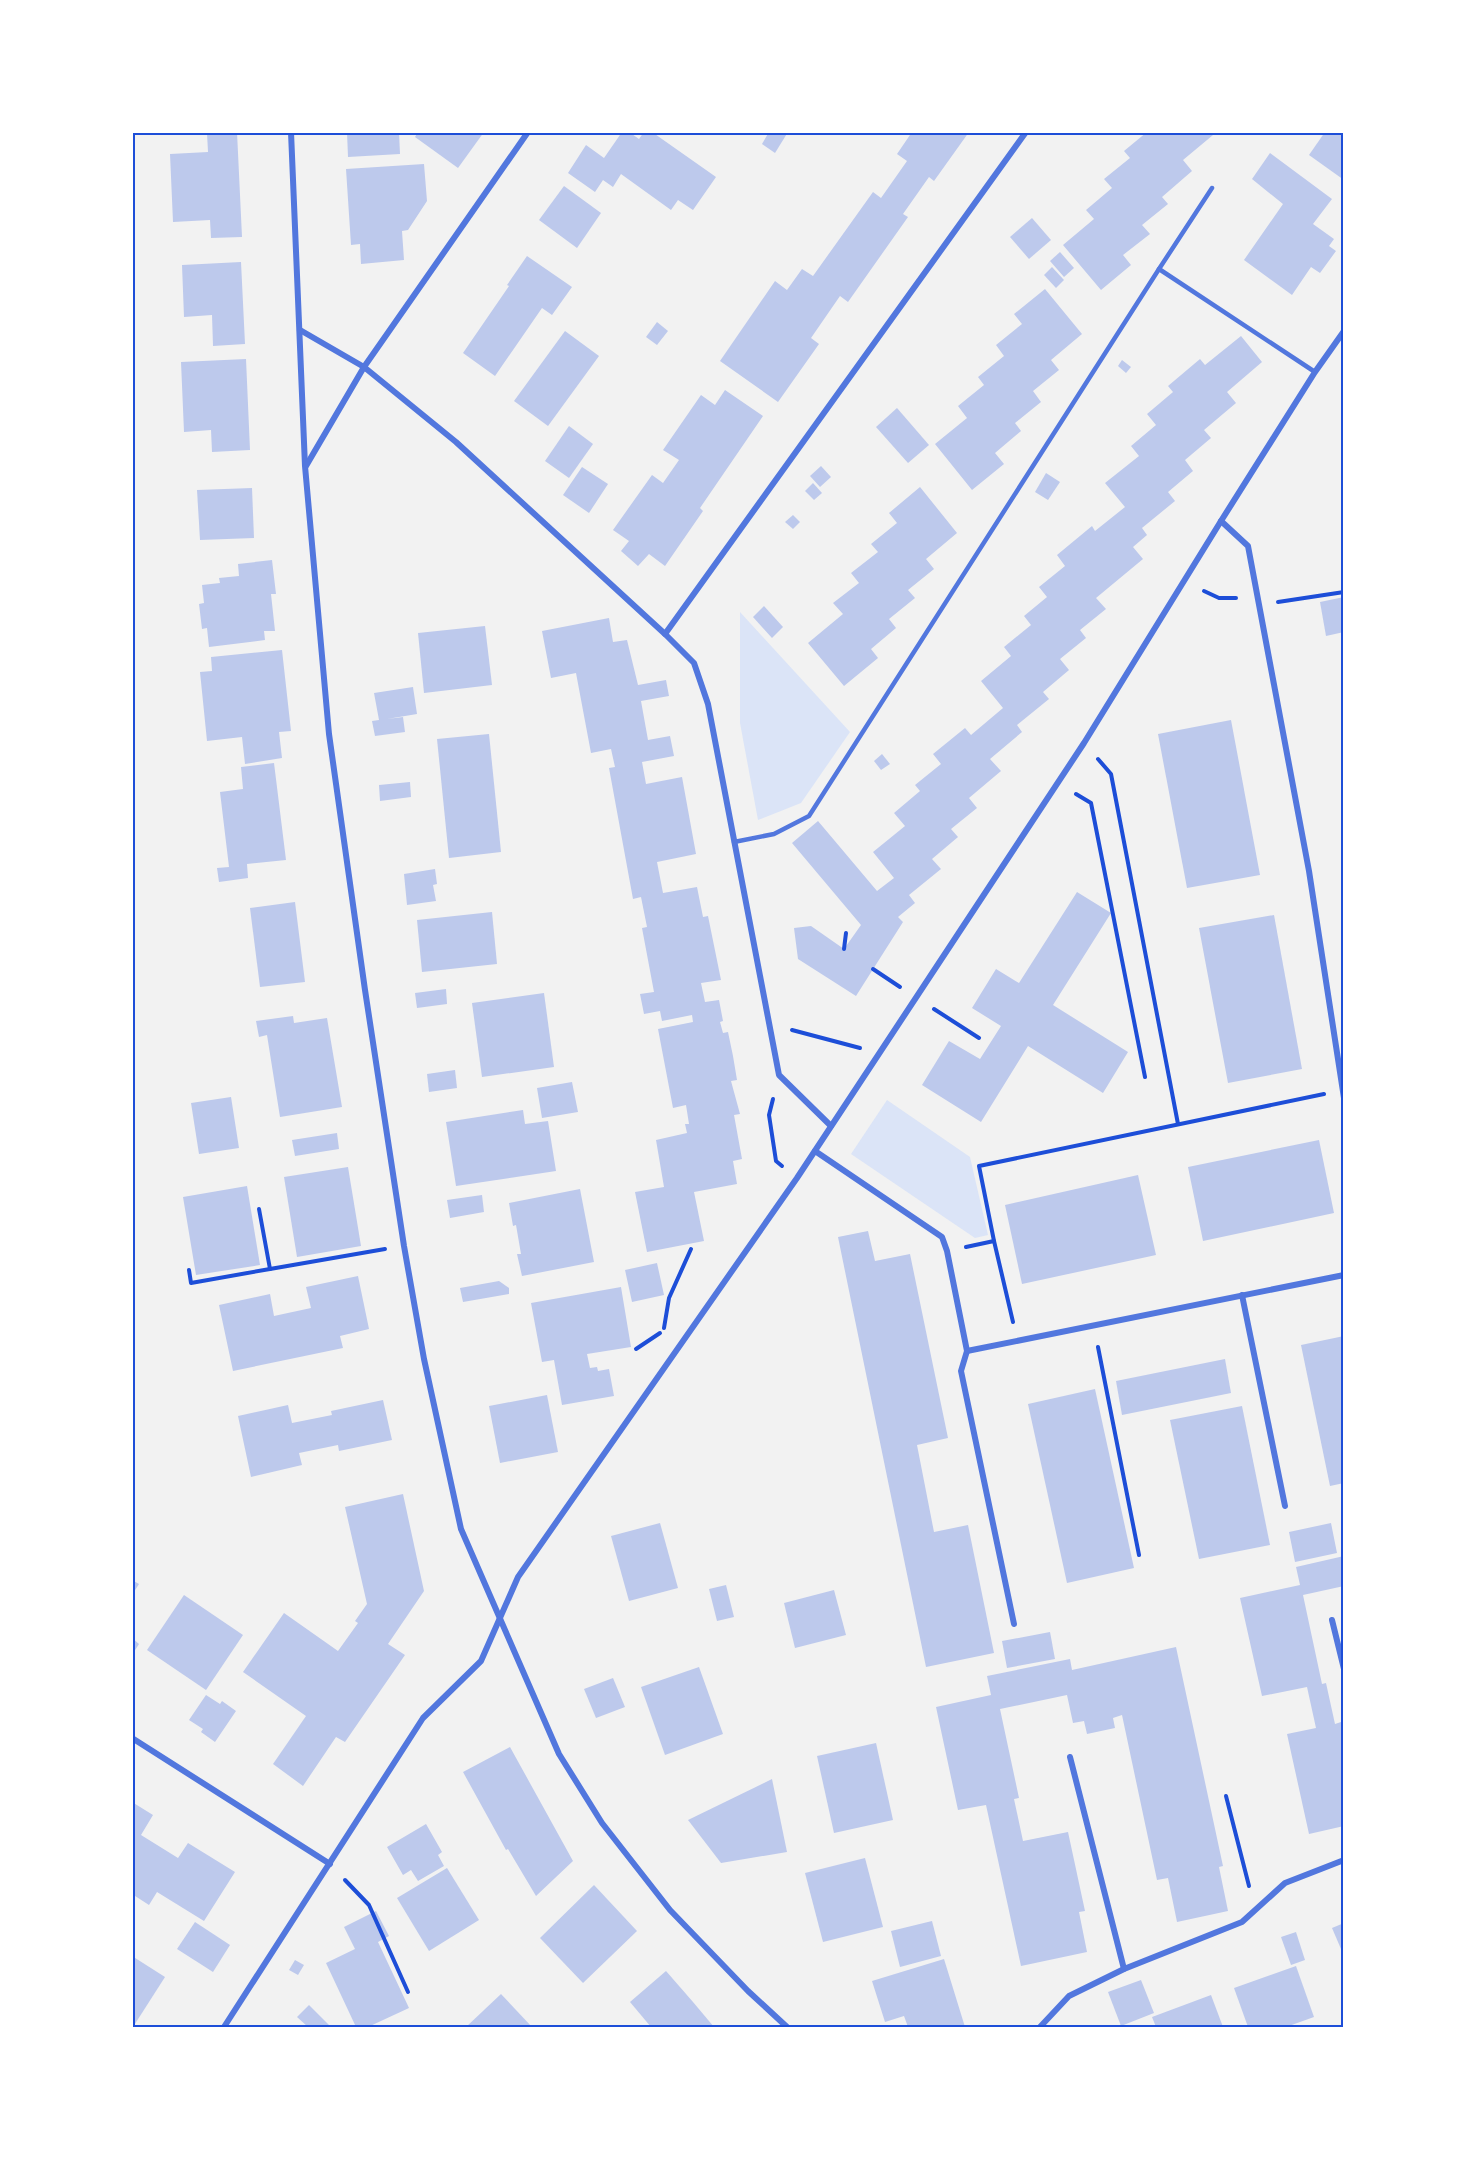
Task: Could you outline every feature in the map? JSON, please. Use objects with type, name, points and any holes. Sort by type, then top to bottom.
[{"type":"street","points":[[291,132],[305,466],[329,734],[404,1246],[424,1359],[461,1529],[559,1754],[602,1823],[670,1910],[748,1991],[787,2027]]},
{"type":"street","points":[[305,466],[364,367],[528,132]]},
{"type":"street","points":[[665,634],[1026,132]]},
{"type":"street","points":[[300,330],[364,367],[456,441],[665,634],[693,663],[708,704],[778,1075],[831,1126]]},
{"type":"street","points":[[224,2027],[423,1718],[482,1660],[518,1577],[797,1178],[1084,743],[1221,521],[1344,331]]},
{"type":"street","points":[[1221,521],[1248,546],[1309,871],[1343,1094]]},
{"type":"street","points":[[815,1150],[942,1237],[968,1351],[961,1371],[1014,1624]]},
{"type":"street","points":[[968,1351],[1344,1275]]},
{"type":"street","points":[[1242,1295],[1285,1506]]},
{"type":"street","points":[[1332,1620],[1344,1669]]},
{"type":"street","points":[[132,1738],[330,1864]]},
{"type":"street","points":[[1070,1757],[1124,1969]]},
{"type":"street","points":[[1040,2027],[1069,1996],[1124,1969],[1242,1922],[1286,1883],[1344,1860]]},
{"type":"lane","points":[[734,842],[774,834],[809,816],[1212,188]]},
{"type":"lane","points":[[1159,269],[1316,372]]},
{"type":"path","points":[[1185,580],[1219,598],[1258,598]]},
{"type":"path","points":[[1276,603],[1344,592]]},
{"type":"path","points":[[1084,743],[1111,774],[1178,1124]]},
{"type":"path","points":[[1058,782],[1090,803],[1145,1077]]},
{"type":"path","points":[[844,949],[846,933]]},
{"type":"path","points":[[873,969],[979,1038]]},
{"type":"path","points":[[770,1032],[791,1029],[854,1046],[877,1056]]},
{"type":"path","points":[[778,1075],[769,1115],[776,1161],[797,1178]]},
{"type":"path","points":[[1017,1341],[979,1166],[1178,1124],[1343,1094]]},
{"type":"path","points":[[260,1209],[270,1269]]},
{"type":"path","points":[[947,1251],[994,1241]]},
{"type":"path","points":[[636,1349],[664,1331],[669,1298],[691,1250]]},
{"type":"path","points":[[189,1270],[191,1283],[367,1253]]},
{"type":"path","points":[[1094,1325],[1139,1555]]},
{"type":"path","points":[[1226,1796],[1249,1887]]},
{"type":"path","points":[[330,1864],[369,1905],[408,1992]]},
{"type":"shaded area","points":[[740,612],[850,732],[801,803],[758,820],[740,723]]},
{"type":"shaded area","points":[[887,1100],[970,1157],[988,1235],[975,1238],[851,1154]]},
{"type":"building","points":[[237,132],[242,237],[211,238],[210,220],[173,222],[170,154],[208,152],[207,133]]},
{"type":"building","points":[[347,132],[399,132],[400,154],[348,157]]},
{"type":"building","points":[[418,132],[484,132],[458,168],[415,137]]},
{"type":"building","points":[[622,132],[629,132],[639,139],[644,132],[652,132],[716,177],[693,210],[678,200],[671,210],[621,174],[613,187],[603,180],[595,192],[568,173],[586,145],[604,158]]},
{"type":"building","points":[[769,132],[788,132],[775,153],[762,144]]},
{"type":"building","points":[[912,132],[969,132],[934,181],[929,177],[903,214],[908,217],[848,302],[840,296],[811,338],[819,344],[778,402],[720,361],[775,281],[787,290],[802,269],[813,276],[873,192],[881,198],[907,161],[897,154]]},
{"type":"building","points":[[1147,132],[1210,132],[1213,135],[1183,160],[1192,171],[1162,197],[1168,204],[1142,225],[1150,234],[1123,255],[1131,265],[1101,290],[1063,245],[1094,219],[1086,210],[1112,188],[1104,179],[1130,158],[1124,151]]},
{"type":"building","points":[[1325,132],[1344,132],[1344,180],[1309,155]]},
{"type":"building","points":[[1270,153],[1332,199],[1313,224],[1334,239],[1329,246],[1336,251],[1320,273],[1311,267],[1292,295],[1244,260],[1283,204],[1252,179]]},
{"type":"building","points":[[424,164],[427,201],[408,230],[402,231],[404,260],[361,264],[360,244],[351,245],[346,169]]},
{"type":"building","points":[[564,186],[601,213],[577,248],[539,220]]},
{"type":"building","points":[[1032,218],[1051,240],[1029,259],[1010,237]]},
{"type":"building","points":[[1060,252],[1074,268],[1064,277],[1050,261]]},
{"type":"building","points":[[527,256],[572,287],[552,315],[542,308],[495,376],[463,353]]},
{"type":"building","points":[[241,262],[245,344],[213,346],[212,315],[184,317],[182,265]]},
{"type":"building","points":[[1052,267],[1064,280],[1056,288],[1044,275]]},
{"type":"building","points":[[1045,289],[1082,334],[1051,360],[1059,370],[1033,391],[1041,402],[1015,423],[1021,431],[995,453],[1004,464],[972,490],[935,444],[967,418],[958,406],[984,385],[978,377],[1004,356],[996,345],[1022,324],[1014,314]]},
{"type":"building","points":[[657,322],[668,331],[657,345],[646,337]]},
{"type":"building","points":[[565,331],[599,356],[548,426],[514,401]]},
{"type":"building","points":[[1241,336],[1262,362],[1227,392],[1236,403],[1204,430],[1211,438],[1185,460],[1193,471],[1168,492],[1175,501],[1142,528],[1147,535],[1133,547],[1143,559],[1096,598],[1106,609],[1080,630],[1086,638],[1060,659],[1069,670],[1043,692],[1049,699],[1017,725],[1022,732],[990,759],[1001,771],[969,798],[977,808],[951,829],[958,837],[932,859],[941,869],[909,895],[915,903],[898,917],[903,922],[856,996],[798,959],[794,928],[811,926],[844,949],[861,925],[792,843],[818,821],[877,891],[894,878],[873,852],[905,826],[894,813],[920,791],[915,785],[941,764],[933,754],[965,728],[971,735],[1003,708],[981,681],[1011,656],[1004,647],[1031,625],[1024,616],[1047,597],[1039,587],[1065,566],[1057,555],[1092,526],[1095,531],[1125,507],[1105,483],[1139,456],[1131,446],[1156,425],[1147,414],[1173,392],[1168,386],[1200,359],[1205,365]]},
{"type":"building","points":[[246,359],[250,450],[212,452],[211,430],[184,432],[181,362]]},
{"type":"building","points":[[1122,360],[1131,367],[1126,373],[1118,366]]},
{"type":"building","points":[[725,390],[763,416],[700,508],[703,511],[665,566],[649,554],[638,566],[621,551],[629,541],[613,530],[652,475],[663,483],[679,460],[663,450],[701,395],[715,405]]},
{"type":"building","points":[[897,408],[929,445],[908,463],[876,427]]},
{"type":"building","points":[[569,426],[593,444],[569,478],[545,461]]},
{"type":"building","points":[[821,466],[831,477],[820,487],[810,476]]},
{"type":"building","points":[[582,467],[608,484],[589,513],[563,495]]},
{"type":"building","points":[[1046,473],[1060,482],[1048,500],[1035,492]]},
{"type":"building","points":[[813,483],[822,493],[814,500],[805,491]]},
{"type":"building","points":[[920,487],[957,533],[926,559],[934,569],[908,590],[915,598],[889,619],[896,628],[871,649],[878,658],[844,686],[808,643],[843,614],[833,603],[859,583],[851,573],[878,552],[871,544],[897,523],[889,513]]},
{"type":"building","points":[[252,488],[254,538],[200,540],[197,490]]},
{"type":"building","points":[[793,515],[800,522],[793,529],[785,522]]},
{"type":"building","points":[[272,560],[276,594],[271,594],[275,631],[264,631],[265,640],[209,647],[207,628],[202,629],[199,604],[204,603],[202,585],[220,583],[219,578],[239,576],[238,564]]},
{"type":"building","points":[[1344,597],[1344,632],[1326,636],[1320,602]]},
{"type":"building","points":[[764,606],[783,627],[772,638],[753,617]]},
{"type":"building","points":[[609,618],[613,642],[627,640],[638,685],[666,680],[669,696],[641,701],[648,740],[670,736],[674,756],[642,762],[646,784],[682,777],[696,854],[657,862],[663,893],[697,887],[703,917],[708,916],[721,980],[701,983],[705,1002],[719,1000],[723,1021],[720,1022],[723,1033],[728,1032],[733,1056],[737,1080],[731,1081],[740,1114],[734,1115],[742,1159],[733,1161],[737,1184],[694,1192],[704,1241],[647,1252],[635,1192],[664,1187],[656,1140],[687,1133],[685,1124],[689,1124],[686,1105],[673,1108],[658,1029],[693,1022],[692,1015],[662,1021],[660,1011],[644,1014],[640,994],[654,992],[642,928],[647,927],[641,897],[633,899],[609,768],[615,767],[611,749],[591,753],[576,673],[551,678],[542,631]]},
{"type":"building","points":[[485,626],[492,685],[424,693],[418,633]]},
{"type":"building","points":[[282,650],[291,731],[279,732],[282,758],[245,764],[242,737],[207,741],[200,672],[212,671],[211,657]]},
{"type":"building","points":[[413,687],[417,714],[387,719],[403,717],[405,732],[375,736],[372,721],[379,720],[374,693]]},
{"type":"building","points":[[1231,720],[1260,875],[1187,888],[1158,734]]},
{"type":"building","points":[[489,734],[501,852],[449,858],[437,739]]},
{"type":"building","points":[[882,754],[890,764],[881,770],[874,761]]},
{"type":"building","points":[[274,763],[286,860],[247,864],[248,878],[219,882],[217,868],[229,867],[220,792],[243,789],[241,767]]},
{"type":"building","points":[[410,782],[411,797],[380,801],[379,785]]},
{"type":"building","points":[[435,869],[437,884],[433,885],[436,901],[407,905],[404,874]]},
{"type":"building","points":[[1077,892],[1111,913],[1053,1005],[1128,1052],[1103,1093],[1028,1046],[981,1122],[922,1085],[949,1041],[980,1059],[1001,1026],[972,1008],[996,969],[1019,983]]},
{"type":"building","points":[[295,902],[305,982],[260,987],[250,908]]},
{"type":"building","points":[[492,912],[497,964],[422,972],[417,920]]},
{"type":"building","points":[[1274,915],[1302,1069],[1228,1083],[1199,928]]},
{"type":"building","points":[[446,989],[447,1004],[417,1008],[415,993]]},
{"type":"building","points":[[544,993],[554,1067],[482,1077],[472,1003]]},
{"type":"building","points":[[293,1016],[294,1023],[327,1018],[342,1107],[280,1117],[267,1035],[259,1037],[256,1021]]},
{"type":"building","points":[[455,1070],[457,1088],[429,1092],[427,1074]]},
{"type":"building","points":[[572,1082],[578,1112],[542,1118],[537,1088]]},
{"type":"building","points":[[231,1097],[239,1148],[199,1154],[191,1103]]},
{"type":"building","points":[[523,1110],[525,1124],[548,1121],[556,1171],[456,1186],[446,1122]]},
{"type":"building","points":[[337,1133],[339,1149],[295,1156],[292,1140]]},
{"type":"building","points":[[1319,1140],[1334,1213],[1203,1241],[1188,1167]]},
{"type":"building","points":[[348,1167],[361,1246],[297,1257],[284,1177]]},
{"type":"building","points":[[1138,1175],[1156,1255],[1022,1284],[1005,1205]]},
{"type":"building","points":[[247,1186],[260,1265],[196,1275],[183,1197]]},
{"type":"building","points":[[580,1189],[594,1262],[522,1276],[517,1254],[521,1254],[516,1225],[513,1226],[509,1203]]},
{"type":"building","points":[[482,1195],[484,1212],[450,1218],[447,1200]]},
{"type":"building","points":[[868,1231],[875,1261],[910,1254],[948,1438],[917,1445],[934,1532],[968,1525],[994,1653],[926,1667],[838,1237]]},
{"type":"building","points":[[657,1263],[664,1295],[632,1302],[625,1270]]},
{"type":"building","points":[[358,1276],[369,1329],[340,1336],[343,1348],[233,1371],[219,1305],[270,1294],[274,1316],[311,1308],[306,1287]]},
{"type":"building","points":[[499,1281],[509,1288],[509,1294],[463,1302],[460,1288]]},
{"type":"building","points":[[621,1287],[631,1347],[587,1354],[590,1368],[597,1367],[598,1371],[609,1369],[614,1396],[562,1405],[554,1360],[542,1362],[531,1303]]},
{"type":"building","points":[[1344,1336],[1344,1483],[1330,1486],[1301,1345]]},
{"type":"building","points":[[1225,1359],[1231,1393],[1122,1415],[1116,1381]]},
{"type":"building","points":[[1095,1389],[1134,1568],[1067,1583],[1028,1404]]},
{"type":"building","points":[[547,1395],[558,1452],[500,1463],[489,1406]]},
{"type":"building","points":[[383,1400],[392,1440],[339,1451],[338,1445],[299,1453],[302,1465],[251,1477],[238,1416],[288,1405],[292,1423],[332,1415],[331,1411]]},
{"type":"building","points":[[1242,1406],[1270,1545],[1199,1559],[1170,1420]]},
{"type":"building","points":[[403,1494],[424,1591],[388,1644],[405,1655],[345,1742],[336,1737],[303,1786],[273,1764],[306,1716],[243,1672],[284,1613],[338,1651],[358,1623],[355,1621],[367,1604],[345,1507]]},
{"type":"building","points":[[660,1523],[678,1588],[629,1601],[611,1536]]},
{"type":"building","points":[[1331,1523],[1337,1553],[1295,1562],[1289,1532]]},
{"type":"building","points":[[1344,1556],[1344,1586],[1303,1595],[1322,1684],[1326,1683],[1335,1724],[1341,1722],[1344,1737],[1344,1826],[1309,1834],[1287,1734],[1316,1728],[1307,1687],[1262,1696],[1240,1598],[1300,1585],[1296,1567]]},
{"type":"building","points":[[132,1580],[139,1584],[132,1595]]},
{"type":"building","points":[[726,1585],[734,1617],[717,1621],[709,1589]]},
{"type":"building","points":[[834,1590],[846,1635],[795,1648],[784,1603]]},
{"type":"building","points":[[184,1595],[243,1635],[206,1690],[147,1650]]},
{"type":"building","points":[[1050,1632],[1055,1659],[1007,1668],[1002,1641]]},
{"type":"building","points":[[132,1638],[139,1644],[132,1655]]},
{"type":"building","points":[[1176,1647],[1223,1866],[1219,1867],[1228,1911],[1177,1922],[1168,1878],[1157,1880],[1122,1715],[1113,1718],[1115,1728],[1087,1734],[1084,1721],[1073,1723],[1067,1695],[1000,1709],[1019,1798],[1014,1799],[1023,1841],[1068,1832],[1085,1911],[1079,1912],[1087,1952],[1021,1966],[986,1805],[958,1810],[936,1707],[991,1695],[987,1676],[1070,1659],[1072,1670]]},
{"type":"building","points":[[699,1667],[723,1734],[665,1755],[641,1687]]},
{"type":"building","points":[[613,1678],[625,1707],[596,1718],[584,1689]]},
{"type":"building","points":[[206,1695],[220,1704],[222,1701],[236,1711],[215,1742],[201,1732],[203,1729],[189,1720]]},
{"type":"building","points":[[876,1743],[893,1820],[834,1833],[817,1756]]},
{"type":"building","points":[[510,1747],[573,1861],[536,1896],[508,1849],[506,1850],[463,1772]]},
{"type":"building","points":[[772,1779],[787,1852],[721,1863],[688,1820]]},
{"type":"building","points":[[132,1802],[153,1815],[141,1835],[178,1858],[188,1843],[235,1872],[204,1921],[157,1892],[149,1905],[132,1894]]},
{"type":"building","points":[[426,1824],[442,1852],[438,1855],[444,1866],[418,1881],[411,1870],[403,1875],[387,1847]]},
{"type":"building","points":[[865,1858],[883,1927],[823,1942],[805,1873]]},
{"type":"building","points":[[447,1868],[479,1920],[429,1951],[397,1898]]},
{"type":"building","points":[[594,1885],[637,1931],[583,1983],[540,1938]]},
{"type":"building","points":[[376,1911],[389,1936],[378,1942],[409,2008],[368,2027],[356,2027],[326,1963],[355,1949],[344,1927]]},
{"type":"building","points":[[932,1921],[941,1956],[900,1967],[891,1931]]},
{"type":"building","points":[[195,1922],[230,1945],[213,1972],[177,1949]]},
{"type":"building","points":[[1344,1923],[1344,1956],[1332,1928]]},
{"type":"building","points":[[1296,1932],[1305,1960],[1291,1965],[1281,1937]]},
{"type":"building","points":[[132,1956],[165,1977],[133,2027],[132,2027]]},
{"type":"building","points":[[944,1959],[965,2027],[908,2027],[904,2016],[885,2022],[872,1981]]},
{"type":"building","points":[[295,1960],[304,1965],[298,1975],[289,1970]]},
{"type":"building","points":[[1296,1966],[1314,2017],[1286,2027],[1248,2027],[1234,1988]]},
{"type":"building","points":[[666,1971],[714,2027],[651,2027],[630,2002]]},
{"type":"building","points":[[1141,1980],[1154,2013],[1121,2026],[1108,1992]]},
{"type":"building","points":[[501,1994],[532,2027],[466,2027]]},
{"type":"building","points":[[1211,1995],[1223,2027],[1156,2027],[1152,2017]]},
{"type":"building","points":[[309,2005],[331,2027],[308,2027],[297,2017]]}]
